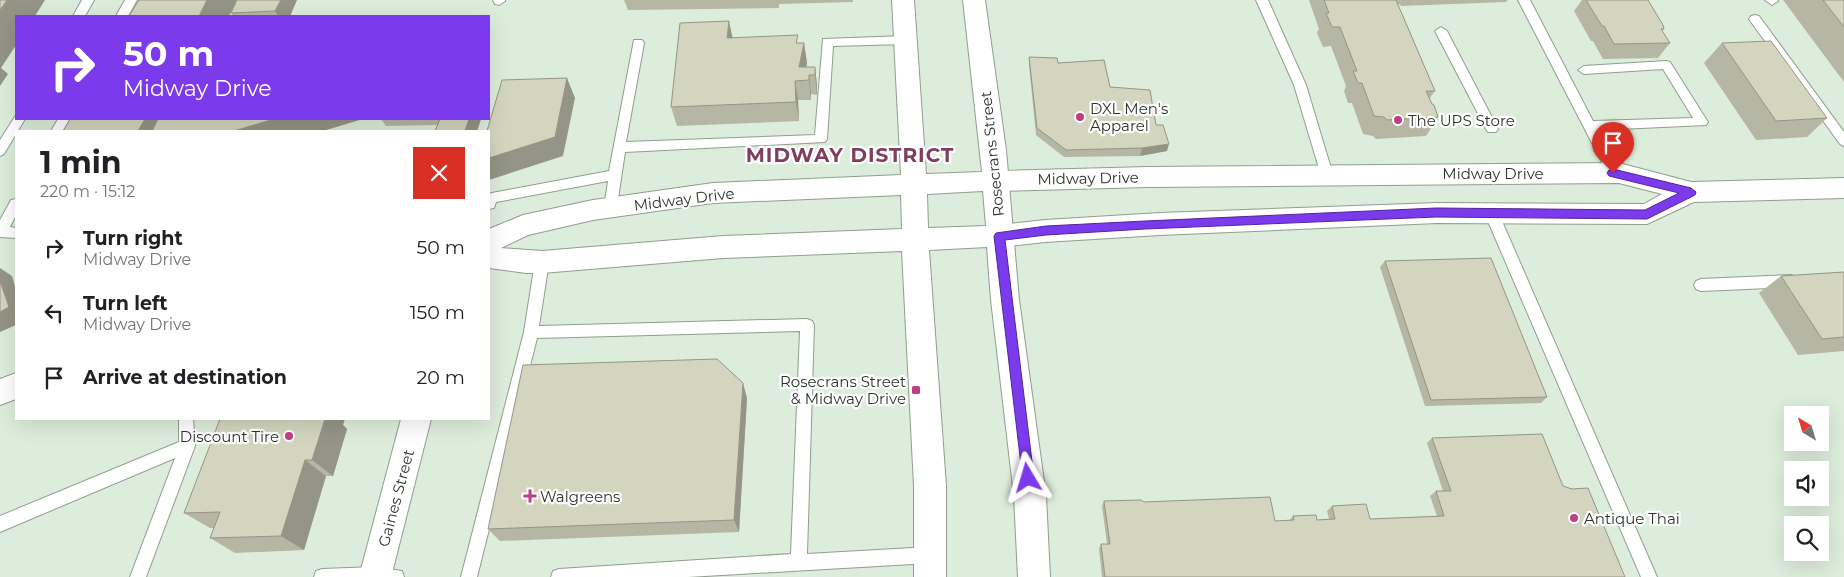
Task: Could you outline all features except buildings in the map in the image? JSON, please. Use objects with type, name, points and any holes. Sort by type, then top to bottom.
[{"type":"main road","points":[[903,0],[930,486],[930,566]]},
{"type":"main road","name":"Rosecrans Street","points":[[974,0],[993,150],[1006,309],[1030,496],[1034,577]]},
{"type":"main road","name":"Midway Drive","points":[[490,241],[523,226],[611,208],[713,193],[912,183],[1327,175],[1613,173],[1691,192],[1844,188]]},
{"type":"main road","name":"Midway Drive","points":[[490,257],[542,262],[723,247],[1000,236],[1046,231],[1152,225],[1436,212],[1647,214],[1691,192]]},
{"type":"main road","name":"Gaines Street","points":[[382,576],[416,420]]},
{"type":"lane","points":[[80,15],[88,0]]},
{"type":"lane","points":[[123,15],[131,0]]},
{"type":"lane","points":[[1262,0],[1300,86],[1327,175]]},
{"type":"lane","points":[[1524,0],[1613,173]]},
{"type":"lane","points":[[1755,19],[1844,140]]},
{"type":"lane","points":[[1441,31],[1492,128]]},
{"type":"lane","points":[[620,147],[821,139],[827,42],[906,40]]},
{"type":"lane","points":[[611,208],[638,43]]},
{"type":"lane","points":[[1584,70],[1665,60],[1702,122],[1588,126]]},
{"type":"lane","points":[[0,151],[18,120]]},
{"type":"lane","points":[[490,202],[492,198],[616,175]]},
{"type":"lane","points":[[15,206],[0,232],[15,233]]},
{"type":"lane","points":[[1491,212],[1648,577]]},
{"type":"lane","points":[[469,577],[531,332],[542,262]]},
{"type":"lane","points":[[1701,285],[1806,280]]},
{"type":"lane","points":[[531,332],[807,325],[799,562]]},
{"type":"lane","points":[[138,577],[187,446],[186,420]]},
{"type":"lane","points":[[0,524],[187,446]]},
{"type":"lane","points":[[559,577],[799,562],[930,566]]},
{"type":"lane","points":[[322,577],[382,576]]},
{"type":"place","name":"DXL Men's Apparel","points":[[1080,117]]},
{"type":"place","name":"The UPS Store","points":[[1398,120]]},
{"type":"place","name":"Rosecrans Street & Midway Drive","points":[[916,390]]},
{"type":"place","name":"Discount Tire","points":[[289,436]]},
{"type":"place","name":"Walgreens","points":[[530,496]]},
{"type":"place","name":"Antique Thai","points":[[1574,518]]},
{"type":"district","name":"MIDWAY DISTRICT","points":[[850,155]]},
{"type":"route","points":[[1028,478],[1000,236],[1046,231],[1145,225],[1436,212],[1647,214],[1691,192],[1613,173]]}]
